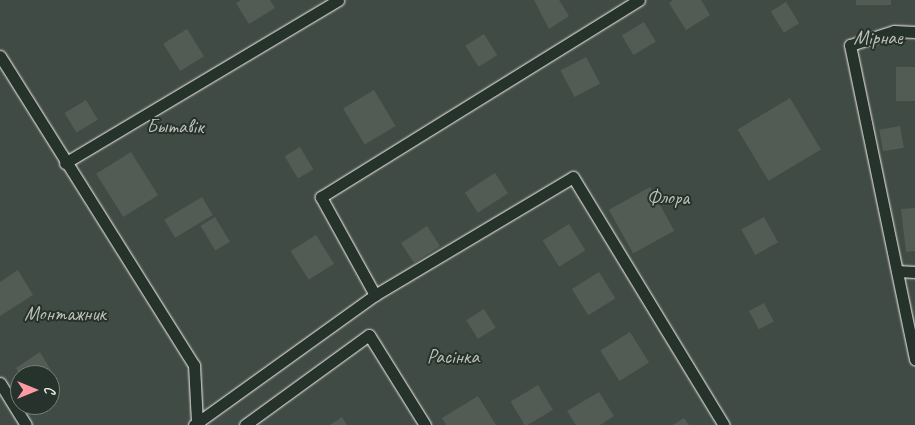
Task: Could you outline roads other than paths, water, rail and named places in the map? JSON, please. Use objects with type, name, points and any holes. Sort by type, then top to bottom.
[{"type":"lane","points":[[66,163],[338,0]]},
{"type":"lane","points":[[375,295],[322,197],[639,0]]},
{"type":"lane","points":[[915,32],[894,31],[850,45],[915,359]]},
{"type":"lane","points":[[0,56],[194,365],[196,424]]},
{"type":"lane","points":[[196,424],[375,295],[573,177],[724,425]]},
{"type":"lane","points":[[897,271],[915,272]]},
{"type":"lane","points":[[245,425],[369,336],[425,425]]},
{"type":"lane","points":[[0,383],[26,425]]},
{"type":"park label","name":"Мірнае","points":[[878,37]]},
{"type":"park label","name":"Бытавік","points":[[175,126]]},
{"type":"park label","name":"Флора","points":[[668,197]]},
{"type":"park label","name":"Монтажник","points":[[65,313]]},
{"type":"park label","name":"Расінка","points":[[453,356]]}]
